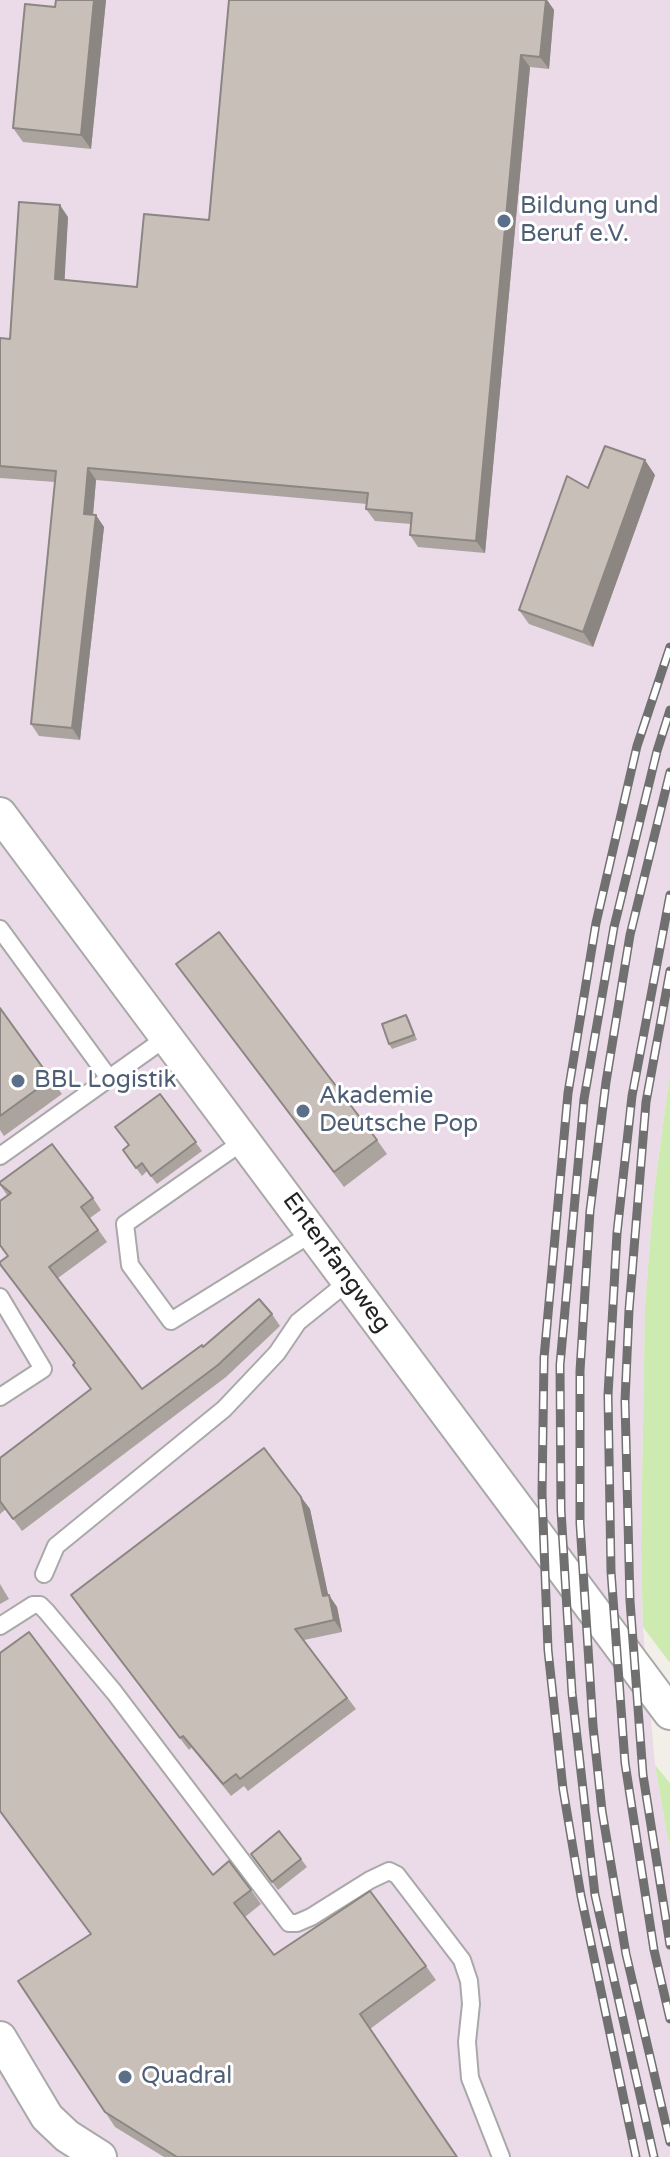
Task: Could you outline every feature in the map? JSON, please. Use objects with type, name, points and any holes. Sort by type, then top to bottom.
[{"type":"street","name":"Entenfangweg","points":[[0,814],[670,1713]]},
{"type":"street","points":[[0,2038],[47,2117],[67,2136],[100,2157]]},
{"type":"lane","points":[[0,929],[109,1078]]},
{"type":"lane","points":[[0,1156],[167,1037]]},
{"type":"lane","points":[[245,1140],[125,1224],[130,1265],[171,1321],[314,1232]]},
{"type":"lane","points":[[44,1574],[56,1546],[224,1409],[277,1353],[298,1322],[349,1281]]},
{"type":"lane","points":[[0,1297],[43,1369],[0,1397]]},
{"type":"lane","points":[[0,1626],[33,1605],[40,1605],[46,1611],[114,1692],[289,1923],[311,1917],[389,1871],[397,1875],[462,1960],[469,1981],[471,2004],[467,2042],[470,2078],[501,2157]]},
{"type":"shaded area","points":[[0,0],[670,0],[670,1073],[654,1192],[645,1306],[641,1545],[643,1627],[655,1765],[670,1851],[670,2157],[0,2157]]},
{"type":"green space","points":[[670,1073],[670,1663],[643,1627],[641,1545],[645,1306],[654,1192]]},
{"type":"green space","points":[[655,1765],[670,1783],[670,1851]]},
{"type":"building","points":[[56,0],[94,0],[81,135],[13,128],[25,4],[55,7]]},
{"type":"building","points":[[229,0],[546,0],[540,57],[521,55],[476,541],[410,535],[412,513],[366,509],[368,493],[88,468],[84,514],[96,515],[72,728],[31,724],[56,471],[0,466],[0,338],[10,339],[19,202],[60,205],[55,279],[137,287],[144,214],[209,220]]},
{"type":"building","points":[[605,446],[645,460],[583,632],[519,610],[567,476],[588,488]]},
{"type":"building","points":[[219,932],[377,1140],[334,1172],[176,964]]},
{"type":"building","points":[[0,1008],[51,1079],[0,1116]]},
{"type":"building","points":[[406,1015],[414,1035],[389,1044],[382,1024]]},
{"type":"building","points":[[160,1094],[196,1142],[151,1176],[142,1163],[136,1168],[123,1150],[129,1145],[115,1127]]},
{"type":"building","points":[[52,1144],[93,1198],[81,1207],[98,1230],[49,1267],[142,1389],[203,1347],[259,1299],[272,1314],[218,1365],[13,1519],[0,1501],[0,1458],[91,1389],[0,1264],[8,1256],[0,1245],[0,1201],[11,1193],[0,1182]]},
{"type":"building","points":[[264,1448],[301,1497],[323,1596],[329,1595],[334,1620],[295,1629],[347,1698],[240,1779],[236,1774],[223,1784],[183,1736],[180,1738],[71,1595]]},
{"type":"building","points":[[29,1632],[213,1875],[229,1861],[251,1890],[234,1903],[274,1955],[370,1891],[426,1966],[360,2014],[457,2157],[177,2157],[105,2112],[18,1981],[91,1934],[0,1811],[0,1653]]},
{"type":"building","points":[[279,1831],[301,1859],[272,1882],[251,1854]]},
{"type":"railway","points":[[636,2157],[581,1896],[563,1789],[548,1650],[542,1494],[544,1358],[568,1093],[596,923],[637,746],[670,647]]},
{"type":"railway","points":[[654,2157],[595,1895],[572,1693],[561,1510],[560,1365],[584,1099],[614,927],[670,710]]},
{"type":"railway","points":[[670,772],[630,935],[606,1082],[590,1211],[580,1371],[580,1523],[593,1726],[602,1811],[626,1954],[670,2142]]},
{"type":"railway","points":[[670,895],[632,1096],[617,1233],[608,1395],[611,1571],[625,1763],[654,1950],[670,2019]]},
{"type":"railway","points":[[670,971],[646,1102],[625,1401],[630,1601],[643,1775],[670,1945]]},
{"type":"place","name":"Bildung und Beruf e.V.","points":[[504,221]]},
{"type":"place","name":"BBL Logistik","points":[[18,1081]]},
{"type":"place","name":"Akademie Deutsche Pop","points":[[303,1111]]},
{"type":"place","name":"Quadral","points":[[125,2077]]}]
